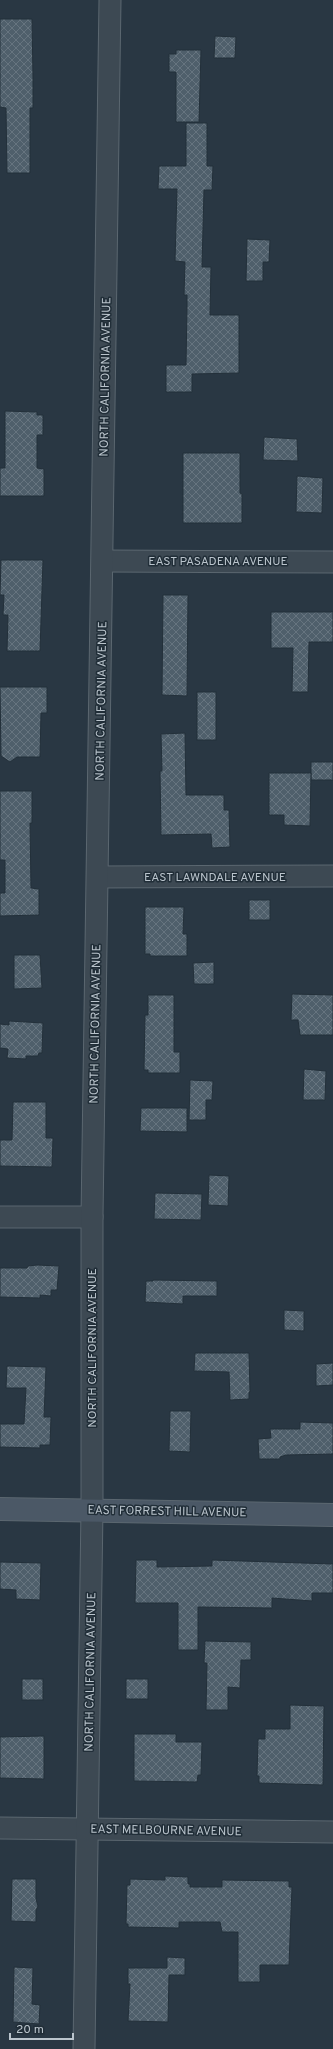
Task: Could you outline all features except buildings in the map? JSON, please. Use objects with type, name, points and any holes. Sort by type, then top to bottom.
[{"type":"main road","name":"EAST FORREST HILL AVENUE","points":[[0,1509],[333,1514]]},
{"type":"street","name":"NORTH CALIFORNIA AVENUE","points":[[84,2049],[92,1510],[92,1218],[103,561],[110,0]]},
{"type":"street","name":"EAST PASADENA AVENUE","points":[[103,561],[333,562]]},
{"type":"street","name":"EAST LAWNDALE AVENUE","points":[[98,877],[333,876]]},
{"type":"street","points":[[0,1217],[92,1218]]},
{"type":"street","name":"EAST MELBOURNE AVENUE","points":[[0,1828],[333,1832]]}]
